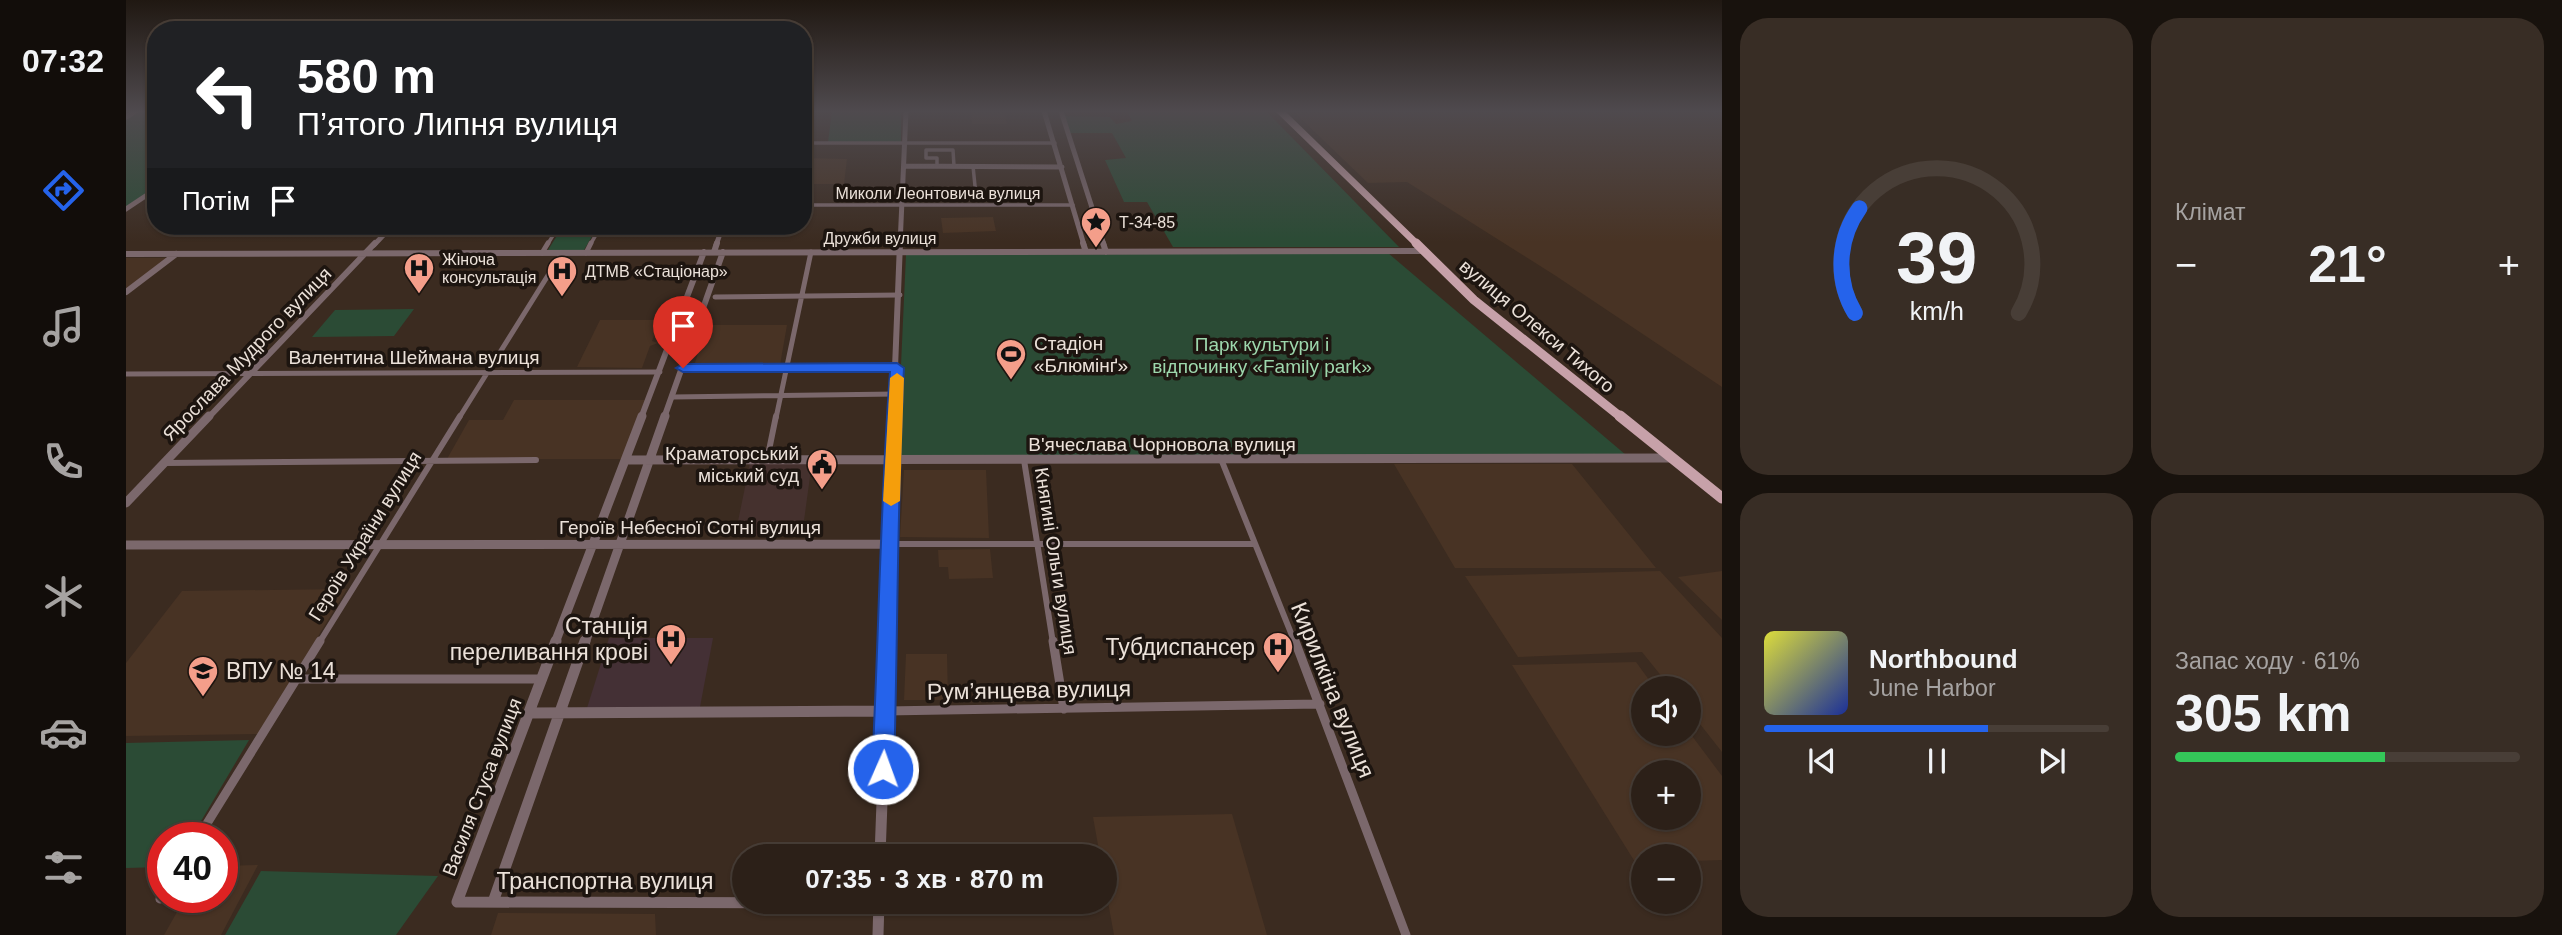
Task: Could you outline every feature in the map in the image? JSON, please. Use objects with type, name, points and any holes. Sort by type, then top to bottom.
[{"type":"main road","name":"вулиця Олекси Тихого","points":[[1325,155],[1488,312],[1722,498]]},
{"type":"street","points":[[880,844],[892,544],[891,460],[904,155]]},
{"type":"street","points":[[926,155],[926,158],[937,158],[937,166]]},
{"type":"street","points":[[953,155],[954,166]]},
{"type":"street","points":[[1058,155],[1086,252]]},
{"type":"street","points":[[1075,155],[1106,252]]},
{"type":"street","points":[[904,166],[1062,167]]},
{"type":"street","points":[[973,166],[976,197]]},
{"type":"street","points":[[126,209],[147,195]]},
{"type":"street","name":"Миколи Леонтовича вулиця","points":[[812,205],[1073,205]]},
{"type":"street","name":"Ярослава Мудрого вулиця","points":[[126,503],[384,235]]},
{"type":"street","points":[[542,253],[553,235]]},
{"type":"street","points":[[586,253],[596,235]]},
{"type":"street","points":[[714,253],[720,235]]},
{"type":"street","name":"Дружби вулиця","points":[[126,254],[1423,251]]},
{"type":"street","name":"Василя Стуса вулиця","points":[[457,902],[704,252]]},
{"type":"street","points":[[493,902],[723,252]]},
{"type":"street","points":[[767,460],[811,252]]},
{"type":"street","name":"Героїв України вулиця","points":[[208,822],[562,253]]},
{"type":"street","points":[[126,292],[176,254]]},
{"type":"street","points":[[715,297],[900,295]]},
{"type":"street","points":[[683,368],[897,368]]},
{"type":"street","name":"Валентина Шеймана вулиця","points":[[126,374],[660,372]]},
{"type":"street","points":[[673,397],[896,394]]},
{"type":"street","name":"В'ячеслава Чорновола вулиця","points":[[627,460],[1672,458]]},
{"type":"street","name":"Кирилкіна вулиця","points":[[1222,459],[1320,704],[1406,935]]},
{"type":"street","points":[[164,463],[536,460]]},
{"type":"street","name":"Княгині Ольги вулиця","points":[[1024,460],[1064,709]]},
{"type":"street","name":"Героїв Небесної Сотні вулиця","points":[[126,545],[1254,544]]},
{"type":"street","points":[[297,679],[542,680]]},
{"type":"street","name":"Рум’янцева вулиця","points":[[529,713],[1320,704]]},
{"type":"street","name":"Транспортна вулиця","points":[[457,902],[732,902]]},
{"type":"street","points":[[878,935],[879,914]]},
{"type":"shaded area","points":[[1338,155],[1722,155],[1722,387],[1556,276],[1407,182],[1368,183]]},
{"type":"shaded area","points":[[812,158],[847,159],[844,184],[812,184]]},
{"type":"shaded area","points":[[993,217],[996,231],[943,233],[941,218]]},
{"type":"shaded area","points":[[126,258],[171,258],[126,290]]},
{"type":"shaded area","points":[[600,320],[660,320],[652,341],[658,343],[650,346],[642,368],[577,367]]},
{"type":"shaded area","points":[[707,325],[787,325],[780,365],[694,366]]},
{"type":"shaded area","points":[[514,400],[645,400],[622,459],[447,459],[469,420],[503,420]]},
{"type":"shaded area","points":[[812,462],[802,535],[735,536],[750,463]]},
{"type":"shaded area","points":[[1394,464],[1572,464],[1656,568],[1455,568]]},
{"type":"shaded area","points":[[904,470],[986,470],[989,538],[900,537]]},
{"type":"shaded area","points":[[990,549],[993,578],[949,579],[948,567],[939,567],[938,550]]},
{"type":"shaded area","points":[[1660,571],[1722,638],[1722,752],[1701,725],[1701,676],[1661,676],[1642,652],[1518,657],[1465,576]]},
{"type":"shaded area","points":[[1722,571],[1722,620],[1678,577]]},
{"type":"shaded area","name":"ВПУ № 14","points":[[347,589],[258,734],[126,736],[126,663],[182,591]]},
{"type":"shaded area","points":[[609,638],[713,638],[700,707],[587,708]]},
{"type":"shaded area","points":[[906,654],[947,654],[948,700],[904,700]]},
{"type":"shaded area","points":[[1636,662],[1646,676],[1631,676],[1631,746],[1700,746],[1722,776],[1722,860],[1701,861],[1701,844],[1631,844],[1631,856],[1512,665]]},
{"type":"shaded area","points":[[1232,814],[1267,935],[1114,935],[1110,914],[1117,914],[1117,844],[1098,844],[1093,817]]},
{"type":"shaded area","points":[[258,865],[238,903],[238,866]]},
{"type":"shaded area","points":[[176,913],[233,913],[221,935],[164,935]]},
{"type":"shaded area","points":[[498,913],[655,914],[656,935],[491,935]]},
{"type":"green space","points":[[126,155],[147,155],[147,192],[126,207]]},
{"type":"green space","points":[[1124,155],[1309,155],[1399,247],[1173,247],[1147,202],[1124,202],[1105,160],[1126,158]]},
{"type":"green space","points":[[557,235],[593,235],[584,250],[548,250]]},
{"type":"green space","name":"Парк культури і відпочинку «Family park»","points":[[1388,253],[1626,455],[901,457],[901,454],[897,453],[906,255]]},
{"type":"green space","points":[[414,309],[394,336],[312,337],[335,310]]},
{"type":"green space","points":[[249,740],[200,822],[147,822],[147,867],[126,868],[126,743]]},
{"type":"green space","points":[[261,871],[438,876],[396,935],[225,935]]},
{"type":"slow traffic","points":[[891,501],[897,378]]},
{"type":"place","name":"Т-34-85","points":[[1096,249]]},
{"type":"place","name":"Жіноча консультація","points":[[419,295]]},
{"type":"place","name":"ДТМВ «Стаціонар»","points":[[562,298]]},
{"type":"place","name":"Стадіон «Блюмінґ»","points":[[1011,381]]},
{"type":"place","name":"Краматорський міський суд","points":[[822,491]]},
{"type":"place","name":"Станція переливання крові","points":[[671,666]]},
{"type":"place","name":"Тубдиспансер","points":[[1278,674]]},
{"type":"place","name":"ВПУ № 14","points":[[203,698]]},
{"type":"route","points":[[683,368],[897,368],[891,460],[892,544],[883,769]]}]
